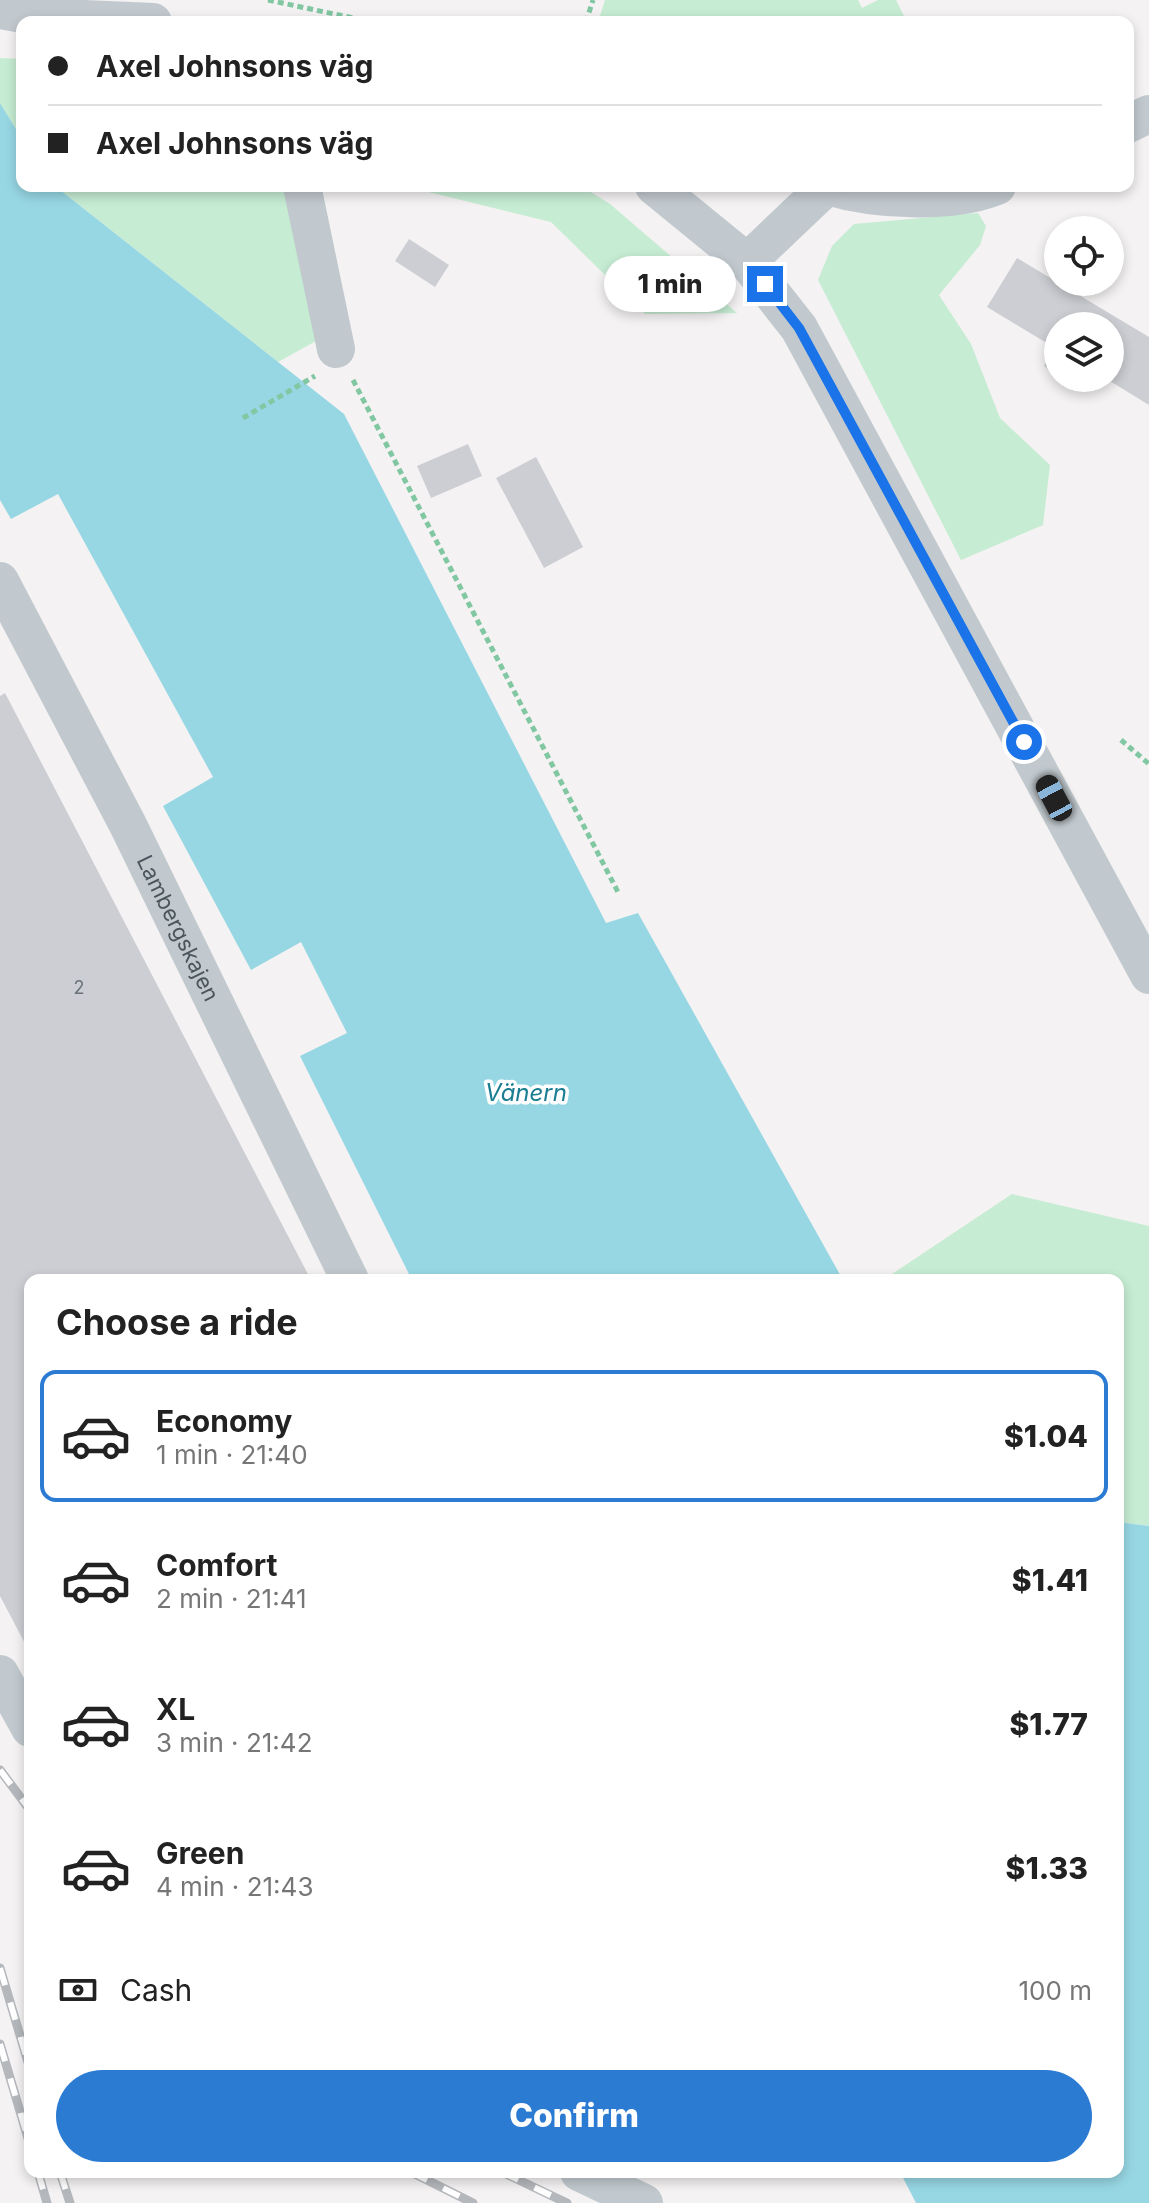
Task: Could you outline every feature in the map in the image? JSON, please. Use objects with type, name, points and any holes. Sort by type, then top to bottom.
[{"type":"street","points":[[0,10],[33,16]]},
{"type":"street","points":[[303,192],[339,354]]},
{"type":"street","points":[[661,192],[747,262],[799,328],[1149,975]]},
{"type":"street","points":[[747,262],[821,192]]},
{"type":"street","points":[[847,192],[907,197],[983,192]]},
{"type":"street","name":"Lambergskajen","points":[[0,581],[14,639],[128,825],[347,1274]]},
{"type":"street","points":[[0,1674],[24,1717]]},
{"type":"street","points":[[592,2178],[644,2203]]},
{"type":"path","points":[[268,0],[344,16]]},
{"type":"path","points":[[243,418],[339,354],[619,894]]},
{"type":"path","points":[[1121,740],[1149,764]]},
{"type":"green space","points":[[605,0],[858,0],[862,8],[878,0],[896,0],[904,16],[600,16]]},
{"type":"green space","points":[[0,58],[16,59],[16,129],[0,103]]},
{"type":"green space","points":[[63,192],[289,192],[316,341],[278,362]]},
{"type":"green space","points":[[428,192],[591,192],[610,204],[737,313],[645,314],[551,222]]},
{"type":"green space","points":[[978,213],[986,226],[980,245],[939,295],[971,344],[1000,418],[1050,465],[1043,525],[961,560],[818,280],[832,246],[854,224]]},
{"type":"green space","points":[[1012,1194],[1149,1226],[1149,1526],[1124,1523],[1124,1274],[892,1274]]},
{"type":"water","name":"Vänern","points":[[0,103],[16,129],[16,192],[63,192],[344,414],[606,923],[638,913],[840,1274],[409,1274],[300,1056],[347,1033],[301,942],[251,970],[163,806],[213,777],[58,494],[11,519],[0,500]]},
{"type":"water","points":[[1124,1523],[1149,1526],[1149,2203],[916,2203],[903,2178],[1124,2178]]},
{"type":"building","points":[[409,239],[449,265],[435,287],[395,261]]},
{"type":"building","points":[[1017,258],[1044,274],[1044,296],[1080,296],[1107,312],[1044,312],[1044,341],[987,307]]},
{"type":"building","points":[[1124,322],[1149,337],[1149,405],[1124,390]]},
{"type":"building","points":[[468,444],[482,476],[431,498],[417,466]]},
{"type":"building","points":[[536,457],[583,547],[544,568],[496,478]]},
{"type":"building","points":[[5,693],[308,1274],[24,1274],[24,1642],[0,1596],[0,696]]},
{"type":"railway","points":[[0,1770],[24,1802]]},
{"type":"railway","points":[[0,1968],[24,2049]]},
{"type":"railway","points":[[0,2044],[24,2125]]},
{"type":"railway","points":[[40,2178],[47,2203]]},
{"type":"railway","points":[[62,2178],[70,2203]]},
{"type":"railway","points":[[423,2178],[473,2203]]},
{"type":"railway","points":[[515,2178],[567,2203]]},
{"type":"route","points":[[765,284],[799,328],[1024,742]]}]
